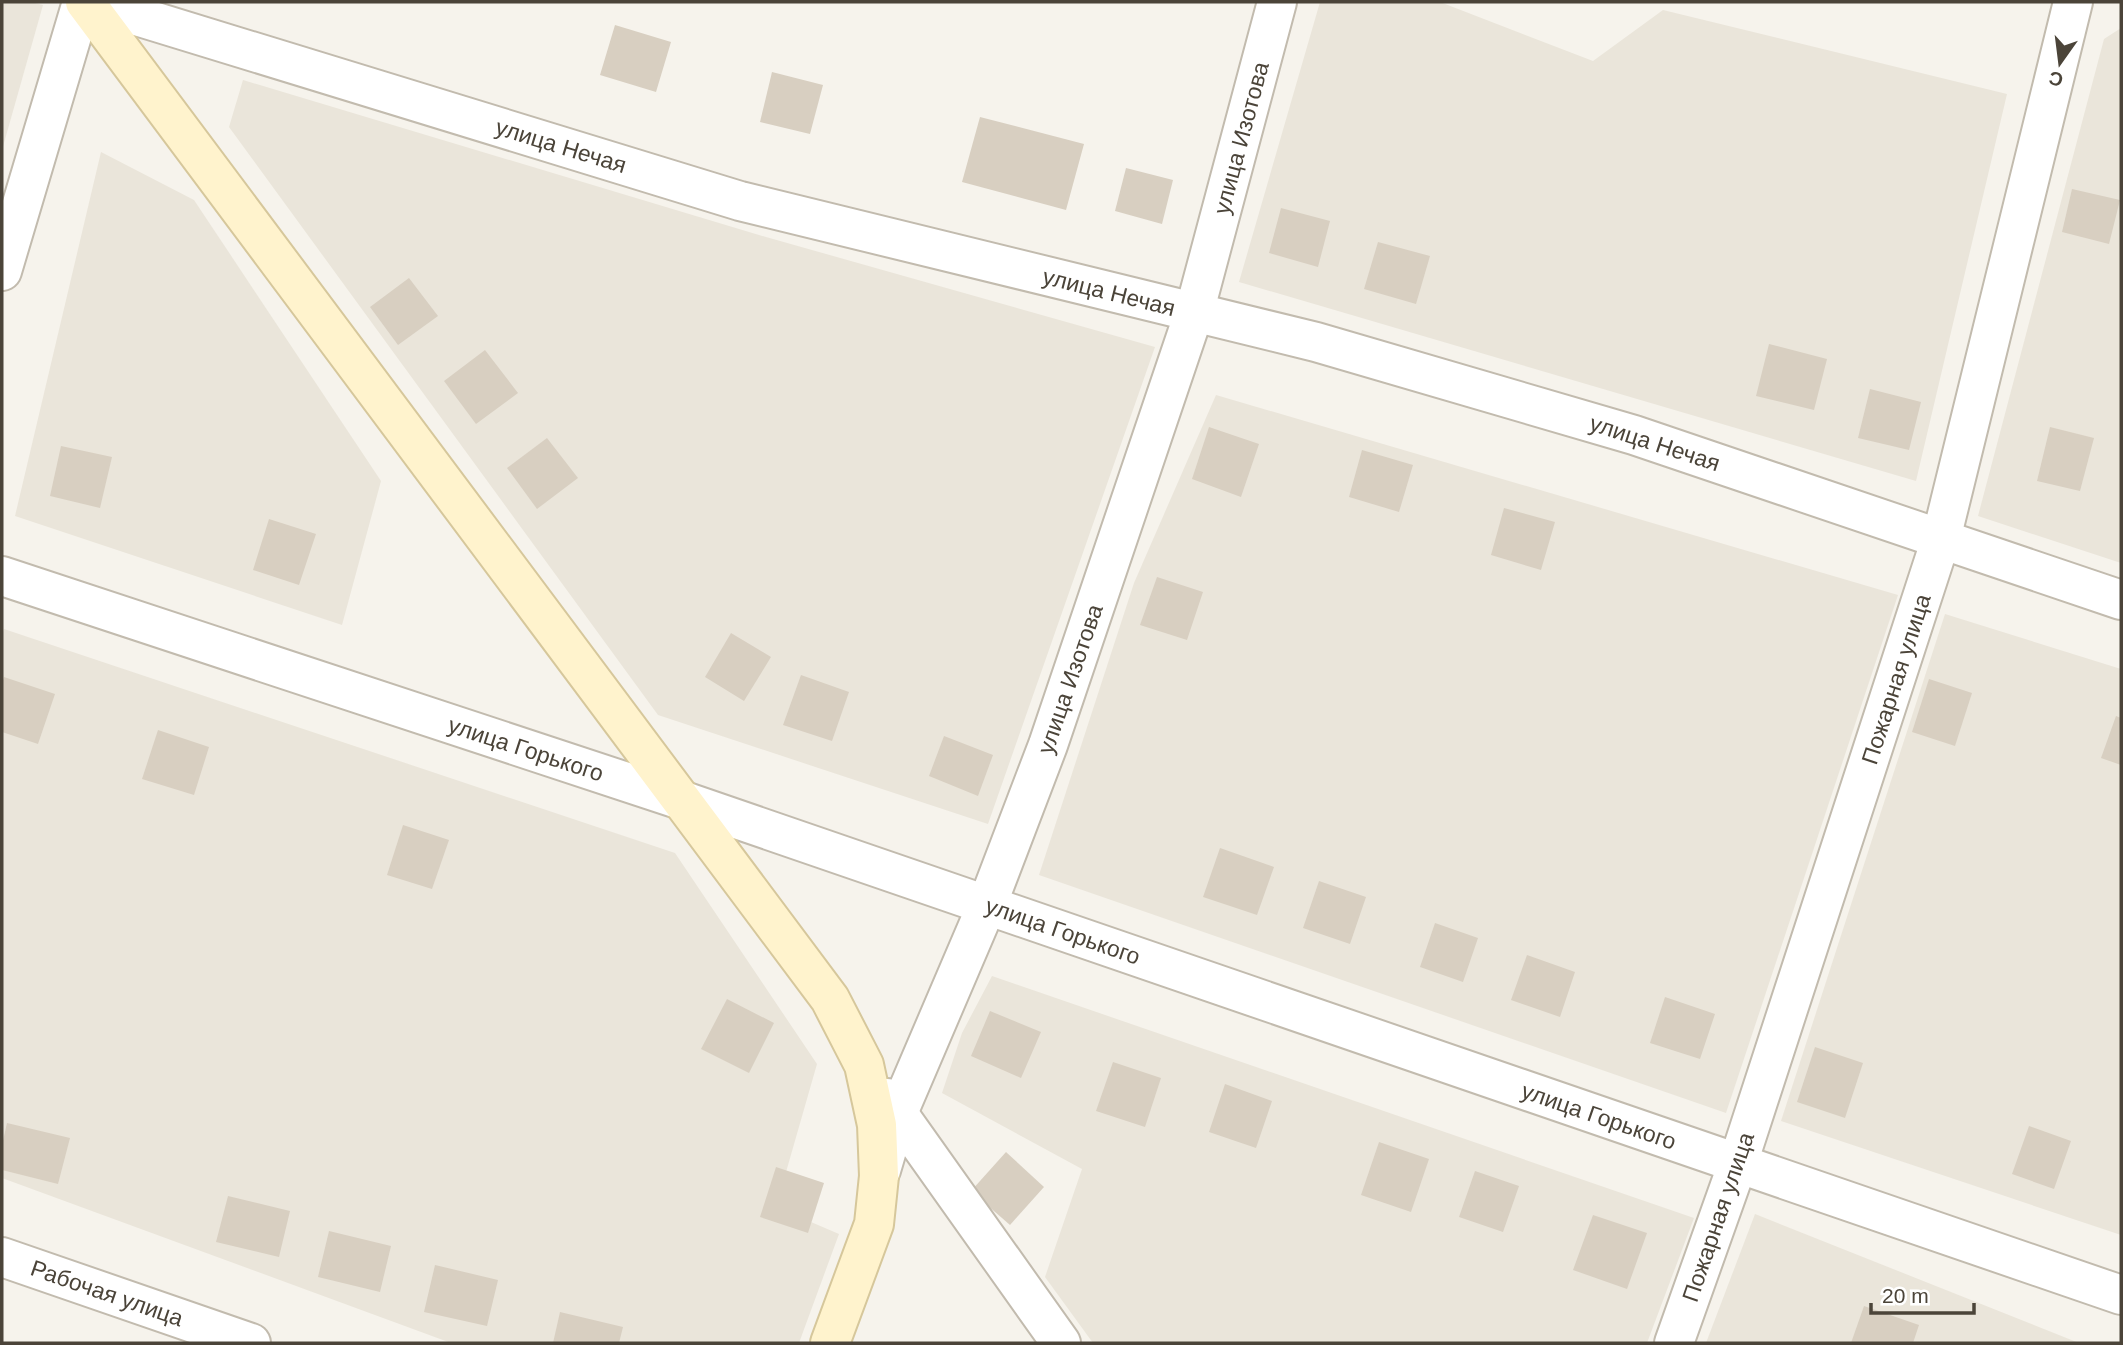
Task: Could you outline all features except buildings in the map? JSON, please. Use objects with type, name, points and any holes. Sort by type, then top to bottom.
[{"type":"main road","points":[[83,2],[830,999],[864,1065],[877,1125],[879,1175]]},
{"type":"main road","name":"улица Изотова","points":[[830,1343],[874,1224],[879,1175]]},
{"type":"street","points":[[2,271],[83,2]]},
{"type":"street","name":"улица Нечая","points":[[91,2],[740,201],[1316,342],[1634,435],[2121,600]]},
{"type":"street","name":"улица Изотова","points":[[879,1175],[898,1113],[987,905],[1048,745],[1194,313],[1277,2]]},
{"type":"street","name":"Пожарная улица","points":[[1674,1343],[1738,1163],[1941,539],[2073,2]]},
{"type":"street","name":"улица Горького","points":[[2,576],[681,800],[2121,1295]]},
{"type":"street","points":[[864,1065],[1061,1343]]},
{"type":"street","name":"Рабочая улица","points":[[2,1257],[251,1343]]},
{"type":"shaded area","points":[[2,2],[31,2],[43,5],[2,150]]},
{"type":"shaded area","points":[[1320,2],[1440,2],[1593,61],[1663,10],[2007,94],[1916,481],[1239,282]]},
{"type":"shaded area","points":[[2121,28],[2121,563],[1978,516],[2104,39]]},
{"type":"shaded area","points":[[243,80],[766,237],[1155,347],[988,824],[658,715],[229,127]]},
{"type":"shaded area","points":[[101,152],[194,200],[381,481],[342,625],[15,516]]},
{"type":"shaded area","points":[[1216,395],[1898,595],[1726,1113],[1039,875],[1134,583]]},
{"type":"shaded area","points":[[1945,614],[2121,669],[2121,1235],[1781,1121]]},
{"type":"shaded area","points":[[4,629],[675,853],[817,1064],[776,1207],[839,1234],[799,1343],[451,1343],[2,1178]]},
{"type":"shaded area","points":[[992,976],[1694,1218],[1647,1343],[1093,1343],[1045,1277],[1082,1169],[942,1093],[962,1033]]},
{"type":"shaded area","points":[[1755,1214],[2079,1343],[1706,1343]]}]
